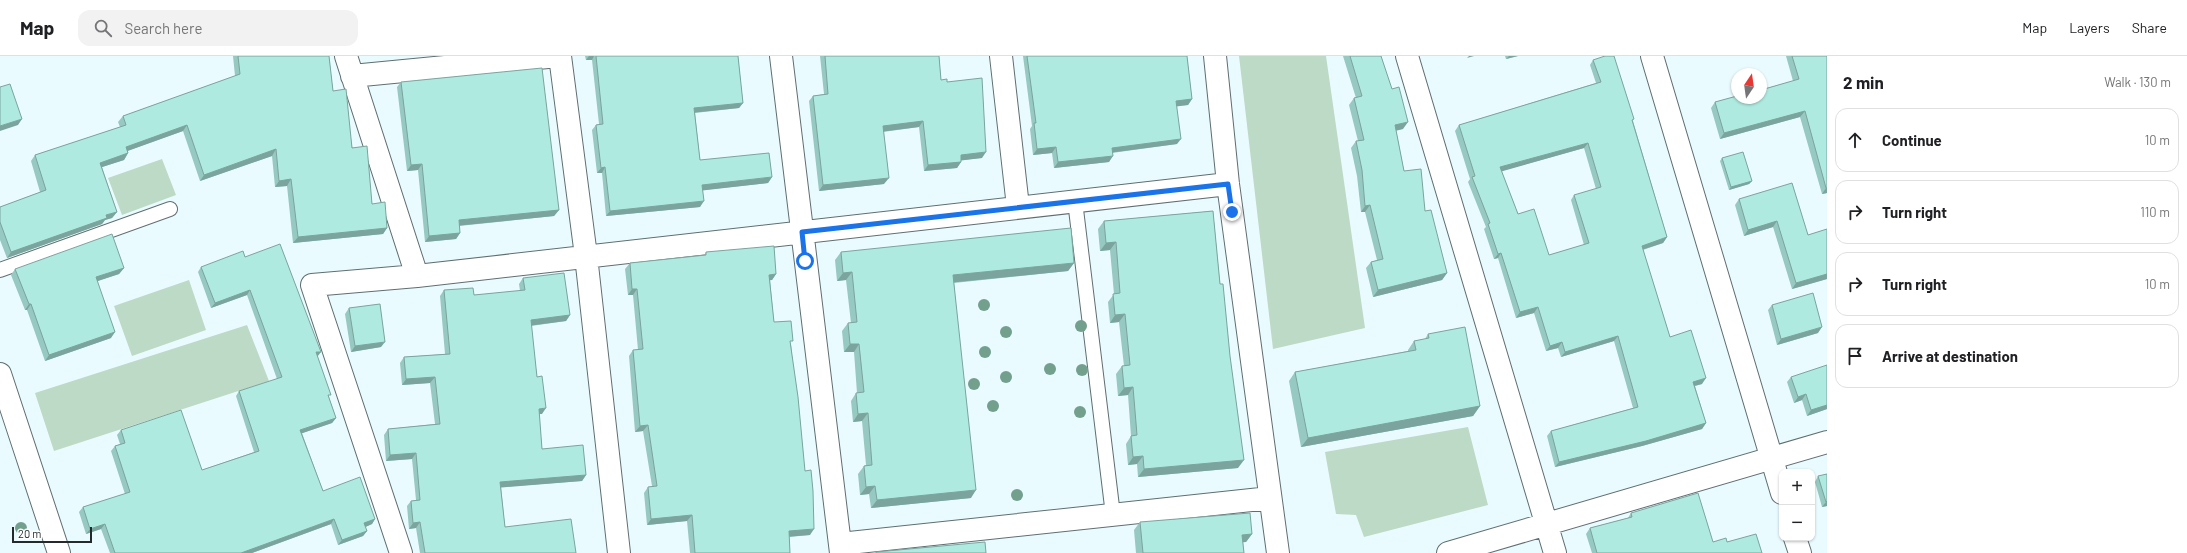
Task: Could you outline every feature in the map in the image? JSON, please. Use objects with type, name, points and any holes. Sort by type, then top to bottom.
[{"type":"street","points":[[417,276],[349,66],[559,56],[586,256],[619,553]]},
{"type":"street","points":[[781,56],[840,548],[1113,515],[1270,498]]},
{"type":"street","points":[[1001,56],[1018,207]]},
{"type":"street","points":[[1215,56],[1228,184],[1278,553]]},
{"type":"street","points":[[1407,56],[1555,553]]},
{"type":"street","points":[[1652,56],[1779,483]]},
{"type":"street","points":[[401,553],[312,286],[417,276],[1228,184]]},
{"type":"street","points":[[0,374],[60,553]]},
{"type":"street","points":[[1448,553],[1772,460],[1827,442]]},
{"type":"street","points":[[1796,541],[1800,553]]},
{"type":"lane","points":[[1075,201],[1113,515]]},
{"type":"lane","points":[[0,270],[170,209]]},
{"type":"green space","points":[[1239,56],[1326,56],[1365,328],[1273,349]]},
{"type":"green space","points":[[162,159],[176,195],[122,215],[108,178]]},
{"type":"green space","points":[[189,280],[206,330],[132,356],[114,306]]},
{"type":"green space","points":[[247,325],[269,381],[54,451],[35,393]]},
{"type":"green space","points":[[1468,427],[1488,505],[1364,537],[1356,515],[1336,514],[1325,452]]},
{"type":"building","points":[[238,56],[329,56],[333,91],[346,89],[352,148],[367,146],[372,204],[385,202],[387,228],[298,237],[291,179],[279,181],[276,149],[204,175],[187,125],[126,147],[128,153],[100,163],[117,212],[106,215],[107,218],[11,252],[0,222],[0,207],[46,190],[35,155],[126,125],[123,116],[240,74]]},
{"type":"building","points":[[596,56],[738,56],[743,103],[694,108],[700,160],[769,153],[772,177],[702,185],[704,201],[610,211],[605,167],[601,168],[596,125],[603,124]]},
{"type":"building","points":[[825,56],[939,56],[941,80],[947,79],[947,82],[982,78],[986,152],[961,155],[961,162],[928,165],[923,121],[883,126],[889,178],[823,185],[813,96],[828,94]]},
{"type":"building","points":[[1027,56],[1187,56],[1192,99],[1176,101],[1181,139],[1112,148],[1113,156],[1058,162],[1056,147],[1037,149],[1034,123],[1036,123]]},
{"type":"building","points":[[1350,56],[1381,56],[1392,89],[1399,87],[1408,122],[1395,125],[1404,171],[1421,169],[1425,211],[1431,210],[1447,273],[1378,290],[1371,262],[1383,259],[1370,205],[1365,206],[1362,170],[1356,141],[1364,140],[1354,98],[1362,96]]},
{"type":"building","points":[[1605,56],[1614,56],[1634,119],[1632,120],[1667,237],[1642,246],[1670,337],[1691,330],[1706,378],[1693,382],[1706,423],[1646,441],[1559,462],[1551,431],[1638,407],[1618,336],[1565,352],[1562,342],[1550,346],[1538,307],[1520,312],[1501,253],[1498,254],[1488,224],[1490,223],[1472,177],[1475,176],[1459,125],[1601,82],[1593,60]],"holes":[[[1588,143],[1601,187],[1574,195],[1589,243],[1549,255],[1534,209],[1518,214],[1500,167]]]},
{"type":"building","points":[[1792,56],[1827,56],[1827,188],[1805,111],[1724,133],[1715,102],[1731,98],[1731,104],[1767,104],[1767,88],[1799,79]]},
{"type":"building","points":[[542,68],[559,210],[459,220],[460,233],[429,236],[422,164],[411,165],[401,82]]},
{"type":"building","points":[[10,84],[22,119],[0,126],[0,87]]},
{"type":"building","points":[[1743,152],[1752,181],[1731,187],[1722,158]]},
{"type":"building","points":[[1792,183],[1808,235],[1827,229],[1827,274],[1796,283],[1777,221],[1748,230],[1739,199]]},
{"type":"building","points":[[1213,211],[1220,284],[1223,284],[1230,356],[1244,460],[1144,469],[1143,456],[1133,457],[1131,436],[1137,435],[1133,387],[1124,388],[1122,366],[1130,365],[1125,314],[1115,315],[1113,294],[1120,293],[1116,242],[1106,243],[1104,221]]},
{"type":"building","points":[[1071,228],[1074,263],[953,275],[976,490],[877,500],[875,486],[866,487],[864,466],[872,465],[868,413],[858,414],[856,393],[864,392],[859,344],[850,344],[848,323],[857,322],[852,272],[843,273],[841,252]]},
{"type":"building","points":[[112,234],[124,268],[96,277],[115,332],[49,355],[31,304],[29,304],[15,269]]},
{"type":"building","points":[[280,244],[321,352],[316,352],[331,395],[328,395],[336,418],[300,430],[323,491],[360,477],[375,519],[364,523],[367,531],[342,540],[334,519],[241,553],[115,553],[105,524],[90,529],[83,507],[130,492],[115,446],[125,443],[121,430],[181,410],[202,470],[259,451],[239,391],[282,377],[250,290],[215,303],[201,267],[243,251],[245,257]]},
{"type":"building","points":[[774,246],[776,274],[769,275],[774,322],[791,321],[793,341],[790,341],[798,397],[805,471],[811,470],[814,529],[789,531],[790,553],[695,553],[692,515],[651,519],[648,487],[657,486],[648,425],[640,426],[633,350],[643,349],[637,289],[632,289],[630,263],[706,255],[706,252]]},
{"type":"building","points":[[564,273],[570,315],[531,320],[537,377],[542,376],[546,408],[539,409],[542,449],[583,445],[586,475],[500,482],[505,527],[571,519],[576,553],[425,553],[420,522],[413,523],[411,501],[420,500],[416,453],[390,455],[388,429],[440,424],[435,377],[406,379],[404,357],[450,354],[444,290],[473,288],[474,295],[525,290],[523,278]]},
{"type":"building","points":[[1813,293],[1822,327],[1781,339],[1772,305]]},
{"type":"building","points":[[380,304],[385,342],[355,346],[349,308]]},
{"type":"building","points":[[1465,327],[1480,406],[1308,438],[1295,372],[1416,350],[1414,341],[1429,338],[1428,334]]},
{"type":"building","points":[[1827,365],[1827,405],[1811,410],[1806,394],[1798,397],[1791,377]]},
{"type":"building","points":[[1827,474],[1827,501],[1826,502],[1818,476]]},
{"type":"building","points":[[1698,493],[1713,542],[1726,538],[1727,542],[1756,534],[1762,553],[1597,553],[1590,528],[1632,517],[1631,513]]},
{"type":"building","points":[[1250,513],[1252,534],[1242,535],[1244,553],[1143,553],[1140,522]]},
{"type":"building","points":[[985,542],[986,553],[876,553],[876,552]]},
{"type":"route","points":[[805,261],[802,232],[1018,207],[1228,184],[1232,212]]}]
